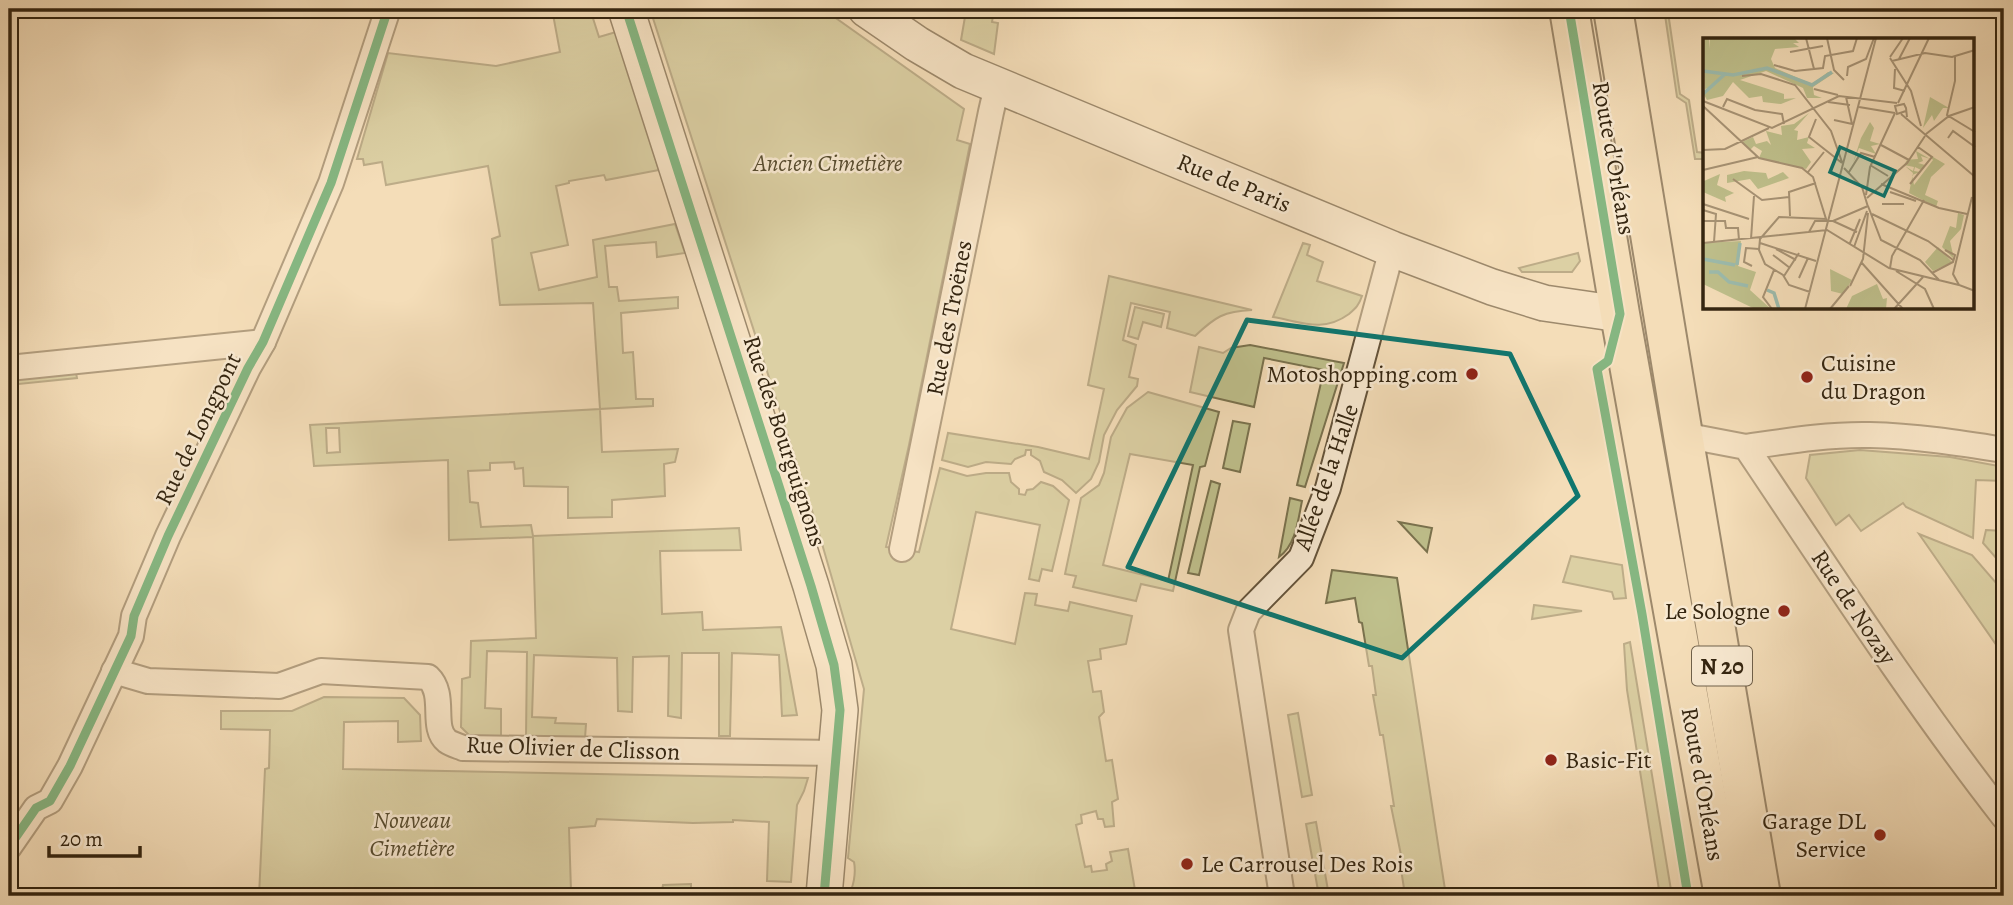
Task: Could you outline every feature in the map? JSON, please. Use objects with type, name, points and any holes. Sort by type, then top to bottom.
[{"type":"main road","name":"Route d'Orléans","points":[[1569,9],[1620,314],[1724,896]]},
{"type":"main road","name":"Route d'Orléans","points":[[1614,9],[1762,896]]},
{"type":"street","name":"Rue de Longpont","points":[[9,847],[36,808],[50,801],[71,766],[131,636],[134,616],[168,536],[263,342],[331,183],[388,9]]},
{"type":"street","name":"Rue des Bourguignons","points":[[626,9],[834,665],[840,710],[824,896]]},
{"type":"street","name":"Rue de Paris","points":[[866,9],[952,64],[1000,88],[1392,248],[1492,287],[1544,303],[1620,314]]},
{"type":"street","name":"Rue des Troënes","points":[[902,549],[993,99],[1000,88]]},
{"type":"street","name":"Allée de la Halle","points":[[1282,896],[1241,630],[1248,612],[1301,558],[1328,488],[1392,248]]},
{"type":"street","points":[[9,368],[263,342]]},
{"type":"street","points":[[1683,435],[1746,447],[1794,440],[1870,435],[2004,450]]},
{"type":"street","name":"Rue de Nozay","points":[[1746,447],[1887,656],[2004,817]]},
{"type":"street","name":"Rue Olivier de Clisson","points":[[114,671],[148,681],[279,686],[321,671],[428,677],[435,684],[439,698],[440,732],[447,741],[463,748],[837,753]]},
{"type":"highlighted area","points":[[1247,320],[1510,354],[1578,496],[1402,658],[1128,567]]},
{"type":"green space","points":[[552,9],[590,9],[599,37],[616,32],[659,170],[606,180],[604,175],[556,186],[568,245],[531,253],[539,290],[597,277],[593,240],[675,224],[685,253],[657,257],[656,242],[605,246],[609,287],[617,287],[619,301],[678,297],[678,308],[621,313],[623,353],[633,352],[636,399],[653,399],[653,406],[600,409],[593,303],[500,305],[492,239],[500,236],[488,166],[386,185],[382,162],[364,165],[363,159],[357,159],[388,53],[496,66],[560,52]]},
{"type":"green space","name":"Ancien Cimetière","points":[[650,9],[823,9],[964,109],[957,140],[970,144],[886,547],[919,552],[940,468],[967,476],[1009,473],[1011,482],[1019,489],[1019,494],[1025,495],[1027,490],[1033,489],[1041,482],[1053,486],[1069,500],[1052,571],[1042,569],[1039,581],[1029,579],[1040,525],[976,512],[951,629],[1015,644],[1025,593],[1037,594],[1035,605],[1068,611],[1070,602],[1132,616],[1126,644],[1100,649],[1101,659],[1088,661],[1093,692],[1101,691],[1104,712],[1099,717],[1106,761],[1112,760],[1118,799],[1112,802],[1114,826],[1105,827],[1103,819],[1098,819],[1096,811],[1081,815],[1082,823],[1076,825],[1085,867],[1091,866],[1092,872],[1107,870],[1106,864],[1112,861],[1110,852],[1128,849],[1136,896],[847,896],[855,875],[854,862],[848,858],[864,689],[816,523]]},
{"type":"green space","points":[[966,11],[993,16],[992,22],[998,23],[994,54],[961,40]]},
{"type":"green space","points":[[1665,15],[1669,19],[1680,94],[1689,100],[1697,152],[1703,153],[1703,159],[1695,159],[1686,103],[1677,97]]},
{"type":"green space","points":[[1303,243],[1310,245],[1307,255],[1323,262],[1317,281],[1362,296],[1355,308],[1339,320],[1321,325],[1273,317]]},
{"type":"green space","points":[[1578,253],[1580,261],[1572,272],[1522,272],[1519,268]]},
{"type":"green space","points":[[1109,276],[1252,310],[1221,316],[1195,336],[1167,328],[1170,312],[1131,303],[1123,340],[1136,345],[1129,377],[1138,379],[1137,386],[1117,410],[1104,435],[1099,462],[1091,479],[1076,493],[1062,480],[1044,472],[1040,461],[1031,455],[1031,450],[1026,450],[1025,455],[1011,464],[986,462],[968,467],[942,460],[948,433],[1038,447],[1089,459],[1104,389],[1088,385]]},
{"type":"green space","points":[[1135,307],[1164,314],[1161,327],[1143,322],[1138,339],[1128,336]]},
{"type":"green space","points":[[1250,345],[1344,363],[1305,487],[1297,485],[1324,370],[1264,358],[1254,407],[1190,392],[1199,347],[1223,353],[1231,348]]},
{"type":"green space","points":[[75,368],[77,378],[9,385],[9,374]]},
{"type":"green space","points":[[1148,392],[1219,412],[1205,466],[1200,467],[1173,591],[1141,584],[1136,601],[1073,587],[1076,576],[1065,574],[1081,498],[1099,485],[1111,437],[1127,408]],"holes":[[[1130,454],[1193,465],[1168,581],[1103,565]]]},
{"type":"green space","points":[[600,409],[602,452],[678,449],[675,462],[664,464],[665,496],[612,500],[612,517],[568,518],[568,487],[524,486],[523,468],[515,469],[514,462],[490,463],[490,470],[468,471],[470,502],[478,503],[481,527],[531,525],[533,536],[739,528],[741,550],[660,551],[662,614],[702,612],[703,630],[781,627],[797,715],[782,716],[779,655],[732,653],[730,736],[719,736],[719,653],[682,653],[681,718],[668,716],[669,656],[633,657],[632,712],[618,711],[617,658],[534,655],[532,717],[556,718],[555,723],[586,724],[585,738],[526,737],[527,652],[487,651],[485,708],[501,709],[501,736],[470,736],[461,727],[462,679],[470,677],[471,641],[536,638],[533,537],[449,540],[448,460],[314,466],[310,425]],"holes":[[[326,428],[339,428],[340,452],[327,453]]]},
{"type":"green space","points":[[1233,421],[1250,424],[1240,472],[1223,468]]},
{"type":"green space","points":[[1860,450],[1950,457],[2004,467],[2004,481],[1976,480],[1973,538],[1906,507],[1903,503],[1861,531],[1849,515],[1836,525],[1806,478],[1810,455]]},
{"type":"green space","points":[[1211,481],[1220,484],[1199,575],[1188,573]]},
{"type":"green space","points":[[1290,498],[1302,501],[1293,539],[1279,557]]},
{"type":"green space","points":[[1399,522],[1432,528],[1427,552]]},
{"type":"green space","points":[[1986,530],[2004,531],[2004,567],[1983,543]]},
{"type":"green space","points":[[1919,534],[1972,555],[2004,592],[2004,656]]},
{"type":"green space","points":[[1571,556],[1622,565],[1626,598],[1614,599],[1612,592],[1563,582]]},
{"type":"green space","points":[[1332,570],[1397,578],[1446,896],[1405,895],[1383,735],[1380,735],[1373,695],[1376,695],[1372,666],[1369,666],[1355,598],[1326,603]]},
{"type":"green space","points":[[1534,605],[1582,611],[1532,619]]},
{"type":"green space","points":[[1630,642],[1672,896],[1660,896],[1627,690],[1624,644]]},
{"type":"green space","name":"Nouveau Cimetière","points":[[324,697],[404,698],[420,715],[421,741],[398,742],[398,721],[344,722],[343,769],[808,778],[797,805],[791,882],[767,881],[769,822],[733,820],[693,823],[597,819],[595,826],[569,828],[571,891],[607,892],[607,896],[259,896],[265,769],[269,768],[270,730],[221,729],[221,711],[292,711]]},
{"type":"green space","points":[[1298,713],[1312,795],[1302,797],[1288,715]]},
{"type":"green space","points":[[1316,822],[1329,896],[1319,896],[1306,824]]},
{"type":"green space","points":[[691,884],[691,896],[661,896],[663,885]]},
{"type":"cycle path","points":[[9,847],[36,808],[50,801],[70,766],[131,636],[134,616],[168,536],[263,342],[331,183],[388,9]]},
{"type":"cycle path","points":[[626,9],[834,665],[840,710],[824,896]]},
{"type":"cycle path","points":[[1569,9],[1620,314],[1608,361],[1597,369],[1642,614],[1688,896]]},
{"type":"place","name":"Motoshopping.com","points":[[1472,374]]},
{"type":"place","name":"Cuisine du Dragon","points":[[1807,377]]},
{"type":"place","name":"Le Sologne","points":[[1784,611]]},
{"type":"place","name":"Basic-Fit","points":[[1551,760]]},
{"type":"place","name":"Garage DL Service","points":[[1880,835]]},
{"type":"place","name":"Le Carrousel Des Rois","points":[[1187,864]]}]
